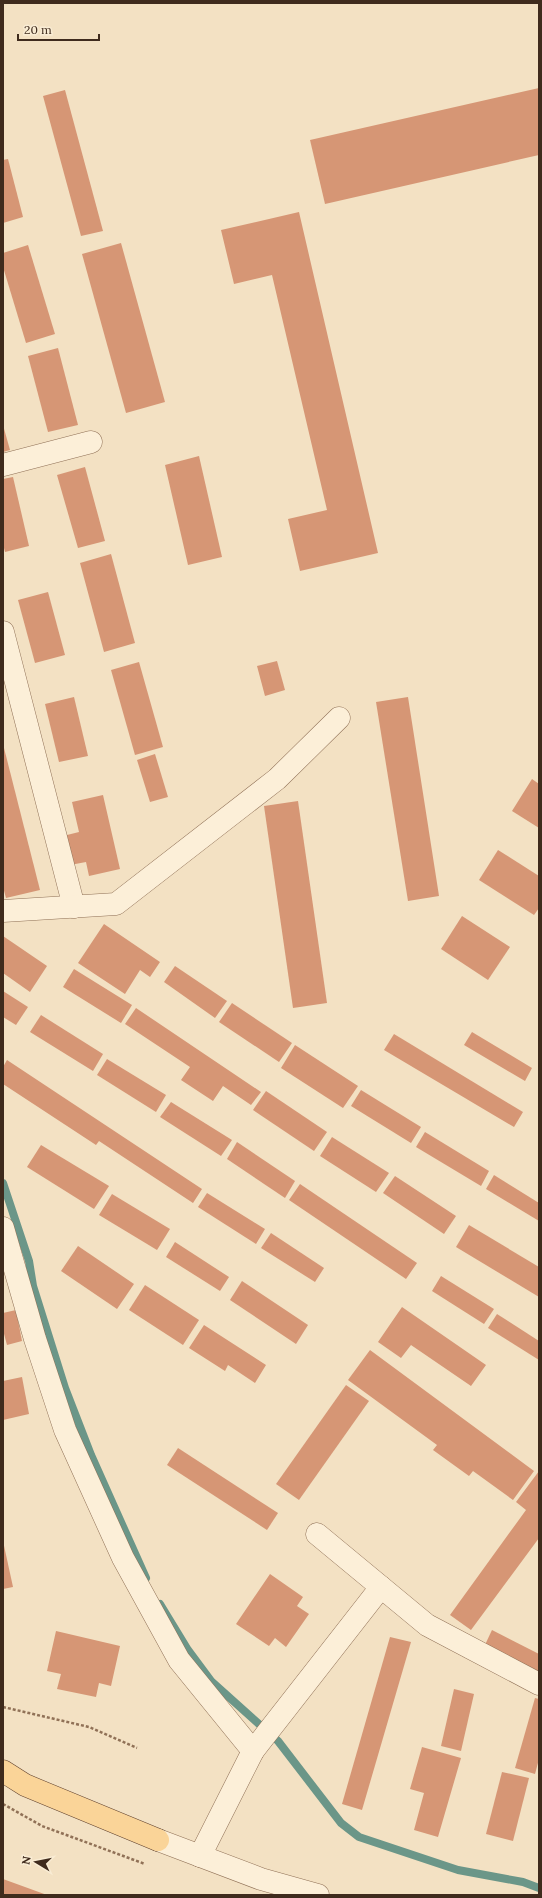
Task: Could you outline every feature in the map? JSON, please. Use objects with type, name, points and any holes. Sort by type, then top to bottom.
[{"type":"main road","points":[[3,1771],[25,1785],[158,1840]]},
{"type":"street","points":[[3,465],[91,442]]},
{"type":"street","points":[[3,632],[74,907]]},
{"type":"street","points":[[3,911],[116,904],[277,779],[339,718]]},
{"type":"street","points":[[3,1228],[35,1339],[65,1430],[123,1558],[179,1660],[253,1751]]},
{"type":"street","points":[[317,1534],[427,1625],[539,1684]]},
{"type":"street","points":[[200,1856],[253,1751],[381,1587]]},
{"type":"street","points":[[158,1840],[200,1856],[260,1887],[318,1895]]},
{"type":"path","points":[[3,1707],[89,1727],[137,1748]]},
{"type":"path","points":[[3,1804],[42,1826],[151,1866]]},
{"type":"building","points":[[539,88],[539,155],[325,204],[310,140]]},
{"type":"building","points":[[65,90],[103,231],[81,236],[43,96]]},
{"type":"building","points":[[8,159],[23,217],[3,223],[3,160]]},
{"type":"building","points":[[299,212],[378,553],[300,571],[288,519],[327,510],[272,275],[234,284],[221,230]]},
{"type":"building","points":[[121,243],[165,402],[126,413],[82,254]]},
{"type":"building","points":[[28,245],[55,334],[26,343],[3,267],[3,253]]},
{"type":"building","points":[[58,348],[78,425],[48,432],[28,356]]},
{"type":"building","points":[[3,425],[10,450],[3,452]]},
{"type":"building","points":[[199,456],[222,557],[188,565],[165,465]]},
{"type":"building","points":[[85,467],[105,541],[78,548],[57,475]]},
{"type":"building","points":[[13,477],[29,546],[5,552],[3,544],[3,479]]},
{"type":"building","points":[[111,554],[135,643],[104,652],[80,563]]},
{"type":"building","points":[[48,592],[65,655],[35,663],[18,600]]},
{"type":"building","points":[[277,661],[285,690],[265,696],[257,666]]},
{"type":"building","points":[[139,662],[163,747],[135,755],[111,670]]},
{"type":"building","points":[[74,697],[88,756],[59,762],[45,704]]},
{"type":"building","points":[[408,697],[439,896],[408,901],[376,702]]},
{"type":"building","points":[[3,744],[40,890],[6,898],[3,887]]},
{"type":"building","points":[[155,754],[168,797],[150,802],[137,760]]},
{"type":"building","points":[[532,779],[539,784],[539,828],[512,811]]},
{"type":"building","points":[[103,795],[120,869],[89,876],[86,862],[70,865],[63,836],[79,832],[72,802]]},
{"type":"building","points":[[298,801],[327,1003],[293,1008],[264,806]]},
{"type":"building","points":[[498,850],[539,876],[539,908],[534,915],[479,880]]},
{"type":"building","points":[[462,916],[510,947],[488,980],[441,949]]},
{"type":"building","points":[[104,924],[160,962],[150,977],[140,970],[125,994],[78,963]]},
{"type":"building","points":[[3,936],[47,966],[30,992],[3,973]]},
{"type":"building","points":[[175,966],[227,1001],[215,1018],[164,982]]},
{"type":"building","points":[[74,969],[132,1005],[121,1023],[63,987]]},
{"type":"building","points":[[3,991],[28,1007],[16,1025],[3,1017]]},
{"type":"building","points":[[232,1003],[292,1043],[279,1062],[219,1022]]},
{"type":"building","points":[[136,1008],[261,1092],[251,1105],[223,1086],[213,1101],[181,1080],[190,1067],[125,1024]]},
{"type":"building","points":[[41,1015],[103,1054],[93,1071],[30,1032]]},
{"type":"building","points":[[472,1032],[532,1068],[525,1081],[464,1045]]},
{"type":"building","points":[[394,1034],[523,1112],[514,1127],[384,1050]]},
{"type":"building","points":[[295,1045],[358,1086],[343,1108],[281,1068]]},
{"type":"building","points":[[107,1059],[166,1095],[156,1112],[97,1075]]},
{"type":"building","points":[[7,1060],[202,1189],[193,1203],[99,1141],[96,1145],[3,1084],[3,1067]]},
{"type":"building","points":[[361,1090],[421,1127],[411,1143],[351,1106]]},
{"type":"building","points":[[266,1091],[327,1132],[314,1151],[253,1110]]},
{"type":"building","points":[[171,1102],[232,1140],[221,1156],[160,1117]]},
{"type":"building","points":[[425,1132],[489,1171],[481,1186],[416,1147]]},
{"type":"building","points":[[332,1137],[389,1173],[376,1192],[320,1156]]},
{"type":"building","points":[[237,1142],[295,1181],[285,1198],[227,1159]]},
{"type":"building","points":[[41,1145],[109,1186],[94,1209],[27,1167]]},
{"type":"building","points":[[494,1175],[539,1203],[539,1221],[486,1189]]},
{"type":"building","points":[[395,1176],[456,1216],[444,1234],[383,1193]]},
{"type":"building","points":[[300,1184],[417,1263],[406,1279],[289,1200]]},
{"type":"building","points":[[207,1193],[265,1229],[256,1244],[198,1207]]},
{"type":"building","points":[[112,1194],[170,1229],[157,1250],[99,1215]]},
{"type":"building","points":[[469,1225],[539,1267],[539,1297],[456,1247]]},
{"type":"building","points":[[271,1233],[324,1268],[315,1282],[261,1248]]},
{"type":"building","points":[[175,1242],[229,1277],[220,1291],[166,1257]]},
{"type":"building","points":[[78,1246],[134,1284],[117,1309],[61,1271]]},
{"type":"building","points":[[441,1276],[494,1309],[484,1324],[432,1291]]},
{"type":"building","points":[[242,1281],[308,1325],[296,1344],[230,1300]]},
{"type":"building","points":[[145,1285],[199,1320],[183,1345],[129,1310]]},
{"type":"building","points":[[402,1307],[486,1365],[471,1386],[411,1345],[401,1358],[378,1342]]},
{"type":"building","points":[[16,1310],[22,1341],[7,1345],[3,1330],[3,1313]]},
{"type":"building","points":[[497,1314],[539,1341],[539,1360],[488,1328]]},
{"type":"building","points":[[204,1325],[266,1365],[255,1383],[228,1365],[225,1371],[189,1348]]},
{"type":"building","points":[[370,1350],[534,1471],[513,1500],[473,1471],[469,1476],[433,1450],[437,1445],[348,1380]]},
{"type":"building","points":[[22,1377],[29,1414],[3,1420],[3,1381]]},
{"type":"building","points":[[346,1385],[369,1401],[299,1500],[276,1484]]},
{"type":"building","points":[[178,1448],[278,1513],[267,1530],[167,1465]]},
{"type":"building","points":[[539,1471],[539,1538],[471,1630],[450,1615],[526,1510],[516,1502]]},
{"type":"building","points":[[3,1541],[13,1587],[3,1589]]},
{"type":"building","points":[[270,1574],[303,1597],[297,1606],[309,1614],[286,1647],[275,1638],[269,1646],[236,1624]]},
{"type":"building","points":[[492,1630],[539,1654],[539,1675],[484,1647]]},
{"type":"building","points":[[56,1631],[120,1646],[111,1686],[99,1683],[96,1697],[57,1689],[61,1674],[47,1671]]},
{"type":"building","points":[[390,1637],[411,1642],[362,1810],[342,1804]]},
{"type":"building","points":[[454,1689],[474,1694],[461,1751],[441,1746]]},
{"type":"building","points":[[535,1698],[539,1699],[539,1759],[535,1774],[515,1768]]},
{"type":"building","points":[[422,1747],[461,1758],[438,1837],[414,1830],[424,1793],[410,1789]]},
{"type":"building","points":[[502,1772],[529,1778],[513,1841],[486,1834]]},
{"type":"building","points":[[3,1879],[47,1895],[3,1895]]},
{"type":"waterway","points":[[3,1183],[29,1261],[33,1286],[65,1388],[91,1455],[146,1578]]},
{"type":"waterway","points":[[160,1604],[188,1650],[211,1681],[278,1741],[341,1823],[359,1837],[458,1870],[523,1882],[539,1888]]}]
